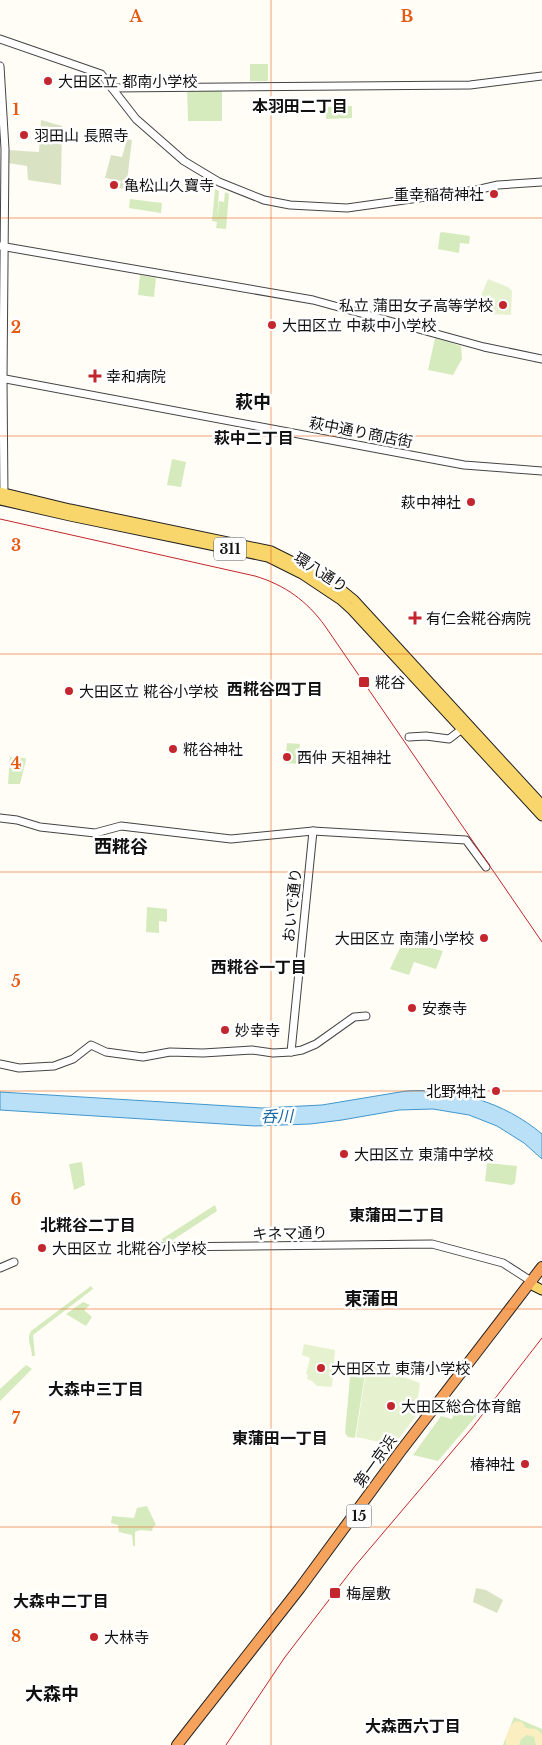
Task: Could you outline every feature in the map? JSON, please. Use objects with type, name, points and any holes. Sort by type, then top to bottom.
[{"type":"highway","name":"第一京浜","points":[[184,1745],[538,1283],[542,1267]]},
{"type":"highway","name":"第一京浜","points":[[177,1745],[300,1588],[409,1440],[538,1283]]},
{"type":"main road","name":"環八通り","points":[[2,497],[268,558],[302,574],[347,605],[542,816]]},
{"type":"main road","name":"環八通り","points":[[2,497],[70,509],[271,551],[307,568],[354,600],[542,805]]},
{"type":"street","points":[[0,39],[104,76],[136,119],[184,161],[235,190],[272,202],[290,205],[348,208],[476,190],[498,184],[542,182]]},
{"type":"street","points":[[0,66],[5,149],[2,246],[2,497]]},
{"type":"street","points":[[112,88],[470,85],[542,76]]},
{"type":"street","points":[[2,246],[313,300],[484,347],[542,359]]},
{"type":"street","name":"萩中通り商店街","points":[[1,378],[464,464],[542,471]]},
{"type":"street","points":[[409,737],[426,736],[449,739],[462,729]]},
{"type":"street","points":[[0,818],[17,820],[40,827],[95,833],[121,826],[231,839],[313,831],[466,840],[486,867]]},
{"type":"street","name":"おいで通り","points":[[291,1052],[313,831]]},
{"type":"street","points":[[0,1064],[19,1068],[54,1066],[73,1059],[91,1045],[106,1052],[136,1056],[170,1052],[204,1053],[252,1050],[273,1053],[291,1052],[316,1044],[354,1017],[366,1016]]},
{"type":"street","name":"キネマ通り","points":[[161,1247],[432,1244],[503,1263],[538,1283]]},
{"type":"street","points":[[0,1268],[14,1262]]},
{"type":"green space","points":[[250,64],[268,64],[268,81],[250,81]]},
{"type":"green space","points":[[187,89],[222,89],[222,121],[188,121]]},
{"type":"green space","points":[[352,106],[352,118],[326,119],[326,107]]},
{"type":"green space","points":[[41,120],[62,126],[61,185],[28,180],[27,166],[8,163],[8,150],[39,152]]},
{"type":"green space","points":[[127,139],[132,140],[126,189],[119,188],[121,181],[105,178],[111,155],[122,157]]},
{"type":"green space","points":[[215,189],[219,191],[217,219],[219,201],[224,202],[225,192],[229,194],[226,229],[216,228],[217,222],[212,221]]},
{"type":"green space","points":[[130,199],[162,203],[161,213],[129,208]]},
{"type":"green space","points":[[440,233],[470,236],[469,244],[460,243],[459,253],[438,249]]},
{"type":"green space","points":[[140,275],[156,278],[154,297],[138,295]]},
{"type":"green space","points":[[488,279],[508,287],[512,291],[511,315],[490,314],[488,307],[478,303]]},
{"type":"green space","points":[[435,338],[461,346],[462,359],[453,375],[428,370]]},
{"type":"green space","points":[[172,459],[186,462],[181,487],[167,485]]},
{"type":"green space","points":[[287,743],[300,744],[298,764],[285,763]]},
{"type":"green space","points":[[10,757],[25,758],[26,760],[20,784],[8,784]]},
{"type":"green space","points":[[147,907],[167,909],[167,922],[159,921],[159,933],[146,932]]},
{"type":"green space","points":[[400,948],[431,948],[443,951],[436,969],[414,962],[409,975],[390,969]]},
{"type":"green space","points":[[82,1162],[85,1185],[74,1190],[69,1164]]},
{"type":"green space","points":[[487,1163],[517,1166],[515,1183],[512,1185],[485,1181]]},
{"type":"green space","points":[[215,1205],[217,1211],[165,1245],[162,1239]]},
{"type":"green space","points":[[91,1286],[93,1289],[33,1335],[35,1356],[32,1356],[29,1340],[31,1331]]},
{"type":"green space","points":[[83,1302],[90,1305],[84,1310],[92,1317],[86,1326],[66,1314]]},
{"type":"green space","points":[[304,1344],[335,1350],[332,1387],[317,1386],[307,1379],[308,1375],[306,1374],[310,1358],[302,1355]]},
{"type":"green space","points":[[352,1363],[366,1367],[355,1438],[348,1437],[345,1433]]},
{"type":"green space","name":"大田区総合体育館","points":[[367,1364],[420,1383],[418,1398],[422,1408],[394,1445],[356,1437]]},
{"type":"green space","points":[[26,1365],[32,1369],[0,1401],[0,1389]]},
{"type":"green space","points":[[458,1403],[469,1405],[478,1414],[438,1461],[413,1455],[441,1416],[452,1419]]},
{"type":"green space","points":[[147,1506],[156,1525],[152,1531],[140,1530],[135,1532],[135,1546],[133,1546],[132,1535],[119,1532],[118,1525],[111,1523],[112,1516],[134,1518],[137,1508]]},
{"type":"green space","points":[[476,1588],[486,1590],[503,1600],[497,1613],[473,1602]]},
{"type":"green space","points":[[514,1717],[542,1729],[542,1745],[503,1745]]},
{"type":"sand","points":[[516,1721],[522,1722],[526,1728],[536,1729],[542,1734],[542,1745],[536,1745],[534,1737],[527,1735],[521,1739],[519,1745],[506,1745],[508,1731]]},
{"type":"water","name":"呑川","points":[[406,1091],[443,1092],[461,1095],[478,1099],[512,1113],[542,1134],[542,1159],[524,1143],[497,1126],[469,1115],[433,1109],[399,1110],[310,1124],[255,1126],[0,1110],[0,1092],[262,1108],[322,1105]]},
{"type":"railway","points":[[0,519],[255,576],[286,589],[303,602],[325,626],[542,942]]},
{"type":"railway","points":[[226,1745],[285,1657],[355,1566],[472,1428],[542,1338]]},
{"type":"place","name":"大田区立 都南小学校","points":[[48,81]]},
{"type":"place","name":"羽田山 長照寺","points":[[24,135]]},
{"type":"place","name":"亀松山久寶寺","points":[[114,185]]},
{"type":"place","name":"重幸稲荷神社","points":[[494,194]]},
{"type":"place","name":"私立 蒲田女子高等学校","points":[[503,305]]},
{"type":"place","name":"大田区立 中萩中小学校","points":[[272,325]]},
{"type":"place","name":"幸和病院","points":[[95,376]]},
{"type":"place","name":"萩中神社","points":[[471,502]]},
{"type":"place","name":"有仁会糀谷病院","points":[[415,618]]},
{"type":"place","name":"糀谷","points":[[364,682]]},
{"type":"place","name":"大田区立 糀谷小学校","points":[[69,691]]},
{"type":"place","name":"糀谷神社","points":[[173,749]]},
{"type":"place","name":"西仲 天祖神社","points":[[287,757]]},
{"type":"place","name":"大田区立 南蒲小学校","points":[[484,938]]},
{"type":"place","name":"安泰寺","points":[[412,1008]]},
{"type":"place","name":"妙幸寺","points":[[225,1030]]},
{"type":"place","name":"北野神社","points":[[496,1091]]},
{"type":"place","name":"大田区立 東蒲中学校","points":[[344,1154]]},
{"type":"place","name":"大田区立 北糀谷小学校","points":[[42,1248]]},
{"type":"place","name":"大田区立 東蒲小学校","points":[[321,1368]]},
{"type":"place","name":"大田区総合体育館","points":[[391,1406]]},
{"type":"place","name":"椿神社","points":[[525,1464]]},
{"type":"place","name":"梅屋敷","points":[[335,1593]]},
{"type":"place","name":"大林寺","points":[[94,1637]]},
{"type":"district","name":"本羽田二丁目","points":[[300,106]]},
{"type":"district","name":"萩中","points":[[253,402]]},
{"type":"district","name":"萩中二丁目","points":[[254,438]]},
{"type":"district","name":"西糀谷四丁目","points":[[275,689]]},
{"type":"district","name":"西糀谷","points":[[121,847]]},
{"type":"district","name":"西糀谷一丁目","points":[[259,967]]},
{"type":"district","name":"東蒲田二丁目","points":[[397,1215]]},
{"type":"district","name":"北糀谷二丁目","points":[[88,1225]]},
{"type":"district","name":"東蒲田","points":[[371,1299]]},
{"type":"district","name":"大森中三丁目","points":[[96,1389]]},
{"type":"district","name":"東蒲田一丁目","points":[[280,1438]]},
{"type":"district","name":"大森中二丁目","points":[[61,1601]]},
{"type":"district","name":"大森中","points":[[52,1694]]},
{"type":"district","name":"大森西六丁目","points":[[413,1726]]}]
